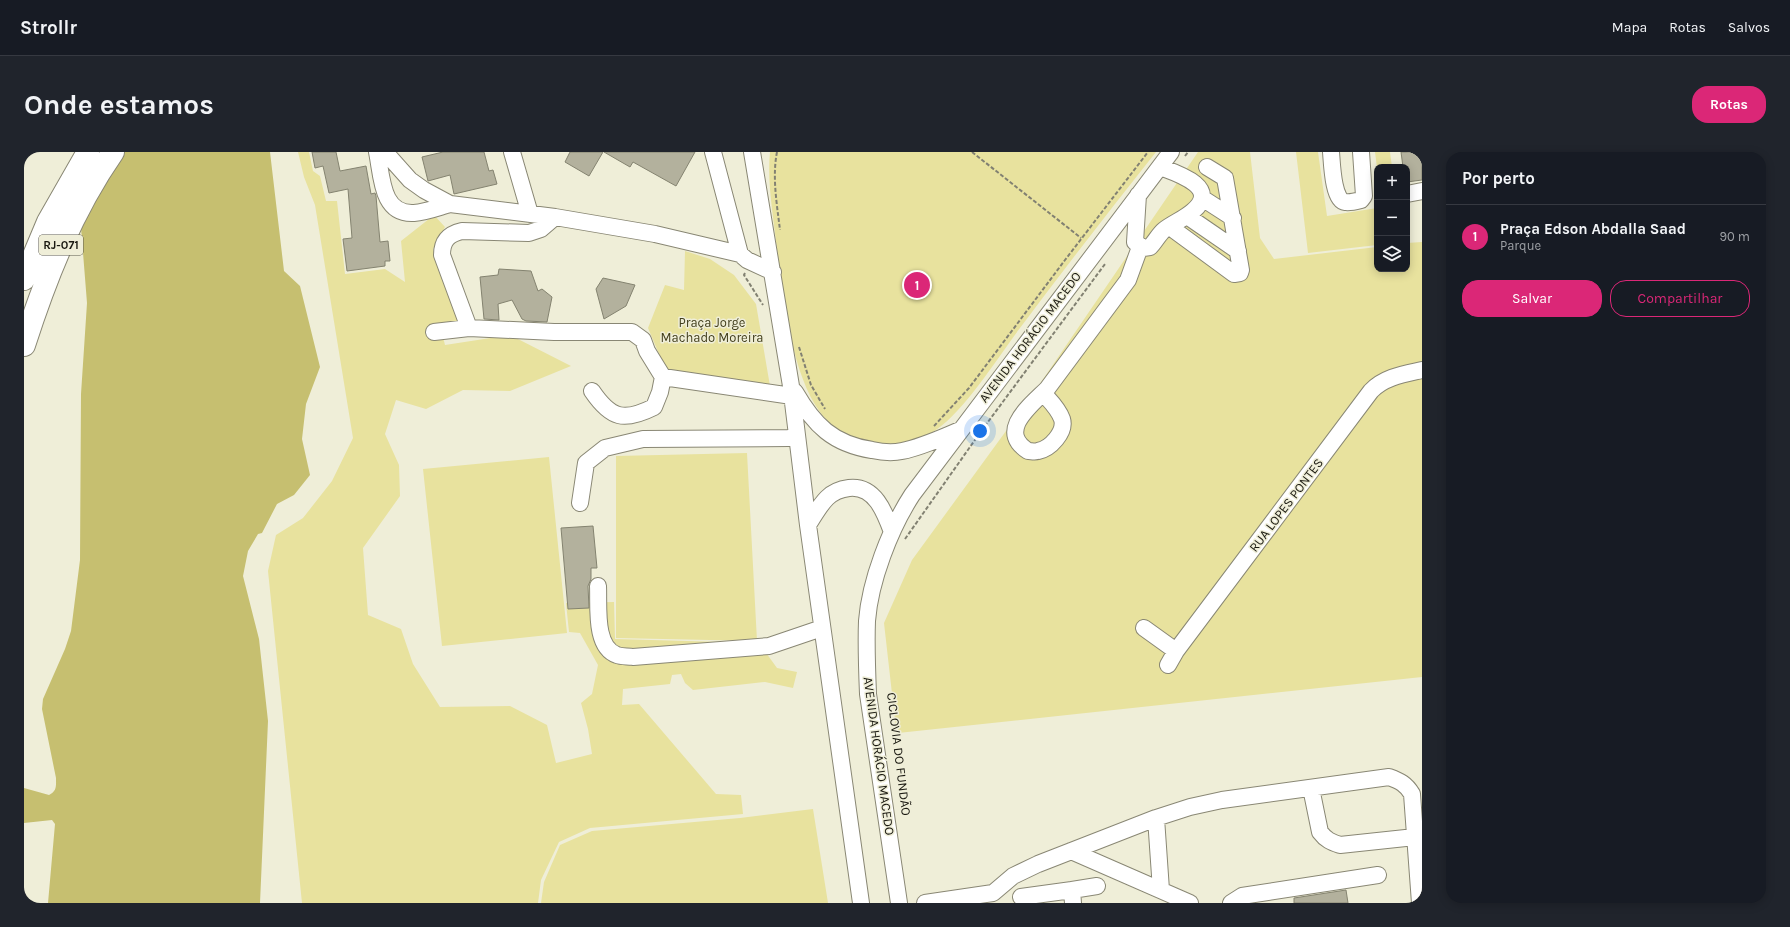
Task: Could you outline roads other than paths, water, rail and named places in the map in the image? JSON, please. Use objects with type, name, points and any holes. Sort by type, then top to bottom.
[{"type":"highway","name":"RJ-071","points":[[24,279],[48,222],[88,152]]},
{"type":"highway","name":"RJ-071","points":[[24,345],[46,280],[66,234],[83,199],[113,152]]},
{"type":"street","points":[[377,152],[386,197],[396,210],[405,213],[416,213],[450,204]]},
{"type":"street","points":[[385,152],[410,180],[424,190],[450,204],[555,217],[655,234],[740,254],[747,260],[773,272]]},
{"type":"street","points":[[512,152],[530,214]]},
{"type":"street","points":[[713,152],[740,254]]},
{"type":"street","points":[[752,152],[792,391],[808,526],[861,903]]},
{"type":"street","points":[[755,170],[759,152]]},
{"type":"street","name":"AVENIDA HORÁCIO MACEDO","points":[[899,903],[868,694],[868,620],[874,585],[898,536],[912,495],[1138,196],[1166,169],[1171,152]]},
{"type":"street","points":[[1330,152],[1336,194],[1340,200],[1345,202],[1362,200],[1364,196],[1361,152]]},
{"type":"street","points":[[1170,227],[1234,274],[1240,273],[1241,270],[1233,218],[1225,178],[1208,167]]},
{"type":"street","points":[[1166,169],[1195,183],[1200,190],[1202,198],[1233,218]]},
{"type":"street","points":[[1410,193],[1422,191]]},
{"type":"street","points":[[1138,196],[1135,242],[1140,248]]},
{"type":"street","points":[[1140,248],[1150,247],[1163,231],[1195,210],[1202,198]]},
{"type":"street","points":[[1187,216],[1238,251]]},
{"type":"street","points":[[469,328],[442,255],[442,246],[446,239],[452,233],[462,231],[529,232],[541,229],[555,217]]},
{"type":"street","points":[[1043,393],[1128,280],[1140,248]]},
{"type":"street","points":[[434,332],[469,328],[554,332],[632,332],[643,340],[663,377],[660,392],[654,407],[643,413],[617,416],[605,408],[592,391]]},
{"type":"street","name":"RUA LOPES PONTES","points":[[1144,628],[1172,658],[1376,385],[1392,378],[1422,370]]},
{"type":"street","points":[[663,377],[792,391],[807,413],[818,425],[836,439],[858,448],[881,452],[901,452],[939,440],[961,429]]},
{"type":"street","points":[[580,503],[586,463],[605,448],[643,439],[789,438],[797,436]]},
{"type":"street","points":[[808,526],[821,506],[830,496],[842,489],[854,487],[865,491],[875,498],[898,536]]},
{"type":"street","points":[[598,586],[602,639],[607,648],[617,655],[633,657],[769,646],[822,628]]},
{"type":"street","points":[[929,903],[993,893],[1013,876],[1038,864],[1156,818],[1222,800],[1389,777],[1402,781],[1407,785],[1412,794],[1420,903]]},
{"type":"street","points":[[1311,788],[1320,832],[1324,838],[1331,842],[1340,845],[1415,838]]},
{"type":"street","points":[[1156,818],[1161,890]]},
{"type":"street","points":[[1071,851],[1190,903]]},
{"type":"street","points":[[1231,903],[1242,896],[1378,875]]},
{"type":"street","points":[[1021,897],[1072,896],[1097,886]]},
{"type":"place","name":"Praça Edson Abdalla Saad","points":[[917,285]]},
{"type":"park label","name":"Praça Jorge Machado Moreira","points":[[712,330]]}]
